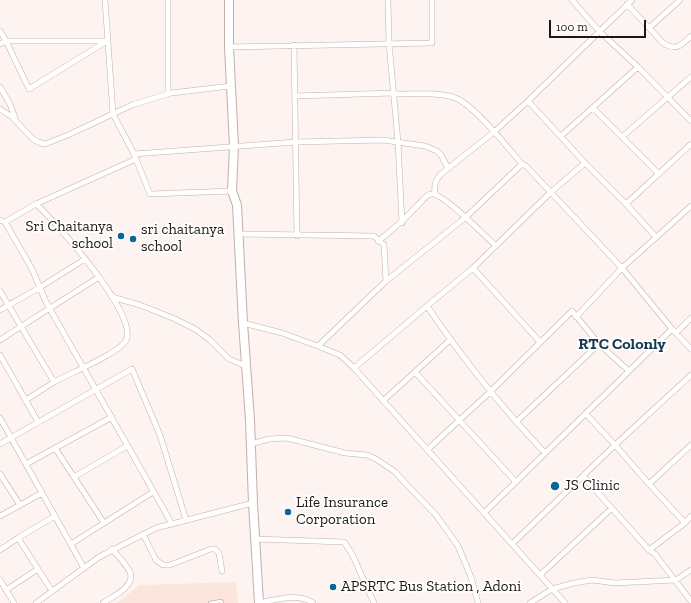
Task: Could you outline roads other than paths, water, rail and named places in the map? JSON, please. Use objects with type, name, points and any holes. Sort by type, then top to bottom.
[{"type":"main road","points":[[229,0],[229,48],[234,146],[232,191],[237,205],[239,234],[259,603]]},
{"type":"street","points":[[105,0],[113,114],[135,157],[150,194],[232,191]]},
{"type":"street","points":[[168,0],[168,94]]},
{"type":"street","points":[[388,0],[389,43],[398,142],[402,223]]},
{"type":"street","points":[[229,48],[294,45],[432,43],[432,0]]},
{"type":"street","points":[[572,0],[600,32],[638,67],[691,121]]},
{"type":"street","points":[[495,245],[466,217],[435,194],[434,185],[436,180],[448,168],[494,132],[528,102],[632,0]]},
{"type":"street","points":[[649,28],[680,0]]},
{"type":"street","points":[[627,4],[649,28],[670,47],[676,47],[682,44],[691,36]]},
{"type":"street","points":[[0,31],[29,89],[107,41]]},
{"type":"street","points":[[0,44],[6,42],[107,41]]},
{"type":"street","points":[[294,45],[297,236]]},
{"type":"street","points":[[561,136],[638,67]]},
{"type":"street","points":[[622,137],[691,77]]},
{"type":"street","points":[[0,109],[12,117],[33,139],[45,144],[132,105],[168,94],[231,86]]},
{"type":"street","points":[[0,87],[10,104],[16,121]]},
{"type":"street","points":[[295,96],[393,93],[441,95],[462,101],[494,132],[522,164],[526,166],[622,268],[674,331],[691,348]]},
{"type":"street","points":[[528,102],[561,136],[584,163],[626,204],[656,237]]},
{"type":"street","points":[[592,108],[659,174]]},
{"type":"street","points":[[172,524],[50,309],[39,288],[32,269],[2,221],[135,157],[234,146],[296,142],[383,140],[425,146],[437,151],[442,155],[448,168]]},
{"type":"street","points":[[626,204],[691,144]]},
{"type":"street","points":[[354,368],[473,268],[551,192],[584,163]]},
{"type":"street","points":[[318,346],[386,281],[466,217],[522,164]]},
{"type":"street","points":[[378,240],[402,223],[425,198],[431,194],[435,194]]},
{"type":"street","points":[[26,400],[54,382],[113,352],[125,342],[128,337],[128,328],[125,319],[99,277],[46,213],[36,204]]},
{"type":"street","points":[[576,317],[622,268],[691,206]]},
{"type":"street","points":[[239,234],[374,236],[384,245],[386,281]]},
{"type":"street","points":[[0,310],[39,288],[85,259]]},
{"type":"street","points":[[473,268],[540,342]]},
{"type":"street","points":[[0,340],[99,277]]},
{"type":"street","points":[[0,291],[54,382]]},
{"type":"street","points":[[112,297],[175,319],[195,329],[210,340],[229,359],[246,366]]},
{"type":"street","points":[[427,306],[450,340],[490,392],[546,453]]},
{"type":"street","points":[[427,450],[490,392],[572,311],[600,344],[629,371]]},
{"type":"street","points":[[484,513],[629,371],[691,318]]},
{"type":"street","points":[[243,323],[282,333],[340,355],[354,368],[565,603]]},
{"type":"street","points":[[383,401],[450,340]]},
{"type":"street","points":[[516,422],[600,344]]},
{"type":"street","points":[[0,355],[38,422]]},
{"type":"street","points":[[0,444],[132,369],[160,435],[186,520]]},
{"type":"street","points":[[415,372],[516,482]]},
{"type":"street","points":[[512,544],[615,445],[691,375]]},
{"type":"street","points":[[586,414],[685,523]]},
{"type":"street","points":[[0,418],[84,568]]},
{"type":"street","points":[[26,464],[112,418]]},
{"type":"street","points":[[251,444],[269,439],[287,438],[344,453],[367,455],[376,458],[394,471],[415,492],[436,516],[458,546],[471,577],[478,603]]},
{"type":"street","points":[[649,484],[691,445]]},
{"type":"street","points":[[74,477],[128,446]]},
{"type":"street","points":[[55,448],[104,523]]},
{"type":"street","points":[[0,474],[20,505]]},
{"type":"street","points":[[583,476],[649,550],[655,554],[691,601]]},
{"type":"street","points":[[71,544],[153,492]]},
{"type":"street","points":[[0,516],[42,493]]},
{"type":"street","points":[[36,603],[112,549],[156,528],[253,503]]},
{"type":"street","points":[[540,575],[612,508]]},
{"type":"street","points":[[0,550],[55,516]]},
{"type":"street","points":[[649,550],[685,523],[691,516]]},
{"type":"street","points":[[143,534],[156,560],[163,565],[170,565],[211,548],[215,549],[219,554],[222,570]]},
{"type":"street","points":[[18,538],[52,591]]},
{"type":"street","points":[[255,539],[344,542],[352,554],[374,603]]},
{"type":"street","points":[[103,603],[123,590],[131,578],[130,572],[112,549]]},
{"type":"street","points":[[6,590],[38,569]]},
{"type":"street","points":[[530,603],[552,589],[574,583],[592,580],[615,583],[676,580],[691,570]]},
{"type":"street","points":[[0,580],[14,603]]},
{"type":"street","points":[[259,603],[287,598],[308,599],[313,603]]},
{"type":"lane","points":[[210,603],[221,601],[222,603]]},
{"type":"place","name":"Sri Chaitanya school","points":[[121,236]]},
{"type":"place","name":"sri chaitanya school","points":[[133,239]]},
{"type":"place","name":"JS Clinic","points":[[555,486]]},
{"type":"place","name":"Life Insurance Corporation","points":[[288,512]]},
{"type":"place","name":"APSRTC Bus Station , Adoni","points":[[333,587]]},
{"type":"district","name":"RTC Colonly","points":[[622,344]]}]
